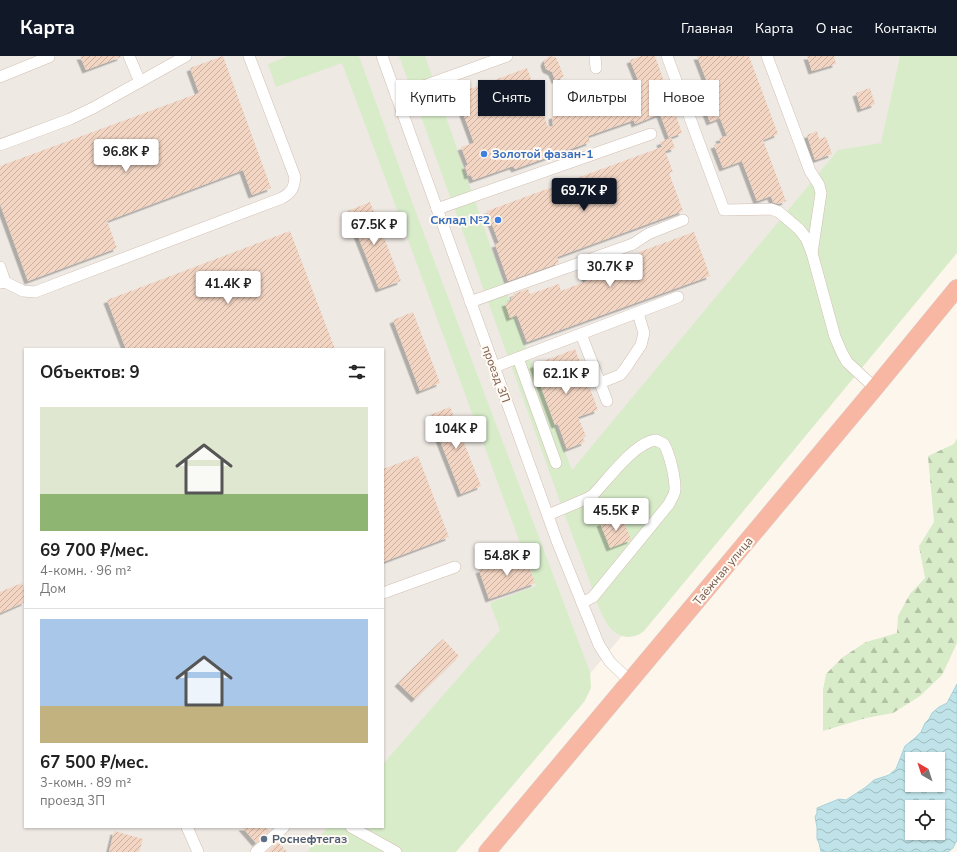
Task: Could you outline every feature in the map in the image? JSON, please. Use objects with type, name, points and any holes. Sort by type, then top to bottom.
[{"type":"highway","name":"Таёжная улица","points":[[487,852],[876,388],[957,288]]},
{"type":"street","points":[[129,56],[140,82]]},
{"type":"street","points":[[0,145],[82,113],[186,56]]},
{"type":"street","points":[[0,267],[2,283],[23,291],[35,292],[290,194],[294,186],[295,177],[249,56]]},
{"type":"street","name":"проезд 3П","points":[[382,56],[396,96]]},
{"type":"street","points":[[440,80],[507,56]]},
{"type":"street","points":[[595,56],[596,68]]},
{"type":"street","points":[[667,56],[724,210],[771,209],[779,212],[799,229],[806,238],[812,253],[842,353],[847,362],[876,388]]},
{"type":"street","points":[[767,56],[810,171],[821,193],[812,253]]},
{"type":"street","points":[[0,77],[49,57]]},
{"type":"street","name":"проезд 3П","points":[[403,116],[548,515],[582,603],[604,654],[616,670],[630,682]]},
{"type":"street","points":[[437,209],[651,134]]},
{"type":"street","points":[[470,302],[633,244],[648,234],[683,220]]},
{"type":"street","points":[[494,367],[678,297]]},
{"type":"street","points":[[600,383],[620,375],[625,370],[640,345],[644,333],[638,312]]},
{"type":"street","points":[[581,334],[607,401]]},
{"type":"street","points":[[518,358],[556,463]]},
{"type":"street","points":[[548,515],[581,502],[593,495],[630,454],[645,443],[656,440],[664,444],[674,479],[674,495],[669,504],[593,597],[582,603]]},
{"type":"street","points":[[384,593],[455,567]]},
{"type":"street","points":[[187,828],[198,852]]},
{"type":"street","points":[[256,852],[283,828]]},
{"type":"street","points":[[353,828],[396,852]]},
{"type":"shaded area","points":[[0,56],[957,56],[637,618],[439,852],[0,852]]},
{"type":"green space","points":[[288,56],[359,56],[415,210],[590,672],[591,688],[584,702],[456,852],[307,852],[327,828],[384,828],[384,763],[500,630],[490,603],[536,586],[342,63],[276,87],[268,64]]},
{"type":"green space","points":[[399,56],[425,56],[433,80],[408,80]]},
{"type":"green space","points":[[900,56],[957,56],[957,253],[644,631],[635,636],[625,637],[616,633],[604,619],[421,116],[446,116],[524,343],[572,470],[838,150],[881,143]]},
{"type":"green space","points":[[957,438],[957,643],[942,675],[920,696],[893,713],[866,718],[823,731],[823,690],[826,674],[843,657],[866,642],[897,633],[898,616],[910,594],[925,578],[919,546],[934,522],[928,456],[954,444]]},
{"type":"water","points":[[957,684],[957,840],[953,848],[948,852],[821,852],[817,839],[815,817],[817,808],[839,799],[846,800],[874,780],[889,775],[896,769],[905,746],[921,732],[932,713],[947,703]]},
{"type":"building","points":[[80,56],[121,56],[121,57],[86,70]]},
{"type":"building","points":[[223,56],[271,188],[252,195],[243,170],[107,221],[117,248],[28,281],[0,204],[0,166],[199,93],[190,68]]},
{"type":"building","points":[[549,56],[555,57],[564,77],[555,80],[552,72],[546,69],[544,63]]},
{"type":"building","points":[[641,56],[655,56],[663,80],[649,80],[649,116],[655,116],[635,124],[634,120],[588,136],[590,142],[515,169],[513,166],[473,180],[471,175],[468,176],[465,166],[468,165],[461,147],[474,143],[464,116],[470,116],[470,89],[478,86],[478,116],[544,116],[548,127],[553,126],[553,116],[641,116],[641,80],[638,80],[630,60]]},
{"type":"building","points":[[697,56],[749,56],[778,134],[763,140],[786,201],[778,204],[773,202],[771,196],[757,201],[742,161],[723,168],[714,145],[721,143],[719,138],[727,136],[720,118],[710,122],[708,116],[719,116],[719,80],[706,80]]},
{"type":"building","points":[[807,56],[834,56],[836,64],[812,71]]},
{"type":"building","points":[[527,68],[531,80],[494,80]]},
{"type":"building","points":[[870,88],[875,104],[861,109],[856,93]]},
{"type":"building","points":[[661,116],[676,116],[682,133],[669,138]]},
{"type":"building","points":[[817,131],[819,139],[826,137],[832,154],[815,160],[807,135]]},
{"type":"building","points":[[671,138],[675,148],[665,151],[673,172],[669,173],[683,211],[557,257],[559,263],[508,281],[495,244],[499,243],[487,211],[662,147],[660,142]]},
{"type":"building","points":[[370,202],[401,281],[379,289],[348,211]]},
{"type":"building","points":[[290,231],[335,348],[126,348],[107,300]]},
{"type":"building","points":[[694,232],[710,276],[527,342],[517,315],[510,318],[505,303],[512,301],[511,298],[514,297],[513,294],[528,289],[530,294],[559,284],[561,291],[587,281],[584,273],[615,262],[618,270],[643,261],[639,252]]},
{"type":"building","points":[[413,312],[440,383],[420,391],[393,320]]},
{"type":"building","points":[[575,349],[598,410],[578,417],[586,436],[583,438],[585,442],[567,449],[558,424],[555,425],[533,365]]},
{"type":"building","points":[[450,407],[481,486],[461,494],[430,415]]},
{"type":"building","points":[[418,456],[449,537],[384,562],[384,469]]},
{"type":"building","points":[[621,515],[631,540],[610,548],[600,523]]},
{"type":"building","points":[[524,554],[535,583],[489,599],[479,570]]},
{"type":"building","points":[[22,583],[24,588],[24,602],[0,613],[0,592]]},
{"type":"building","points":[[443,639],[459,656],[415,699],[398,683]]},
{"type":"building","points":[[243,828],[267,828],[269,831],[256,843]]},
{"type":"building","points":[[114,831],[143,839],[139,852],[109,852]]},
{"type":"building","points":[[278,842],[287,852],[267,852]]},
{"type":"place","name":"Золотой фазан-1","points":[[484,154]]},
{"type":"place","name":"Склад №2","points":[[498,220]]},
{"type":"place","name":"Роснефтегаз","points":[[264,839]]}]
